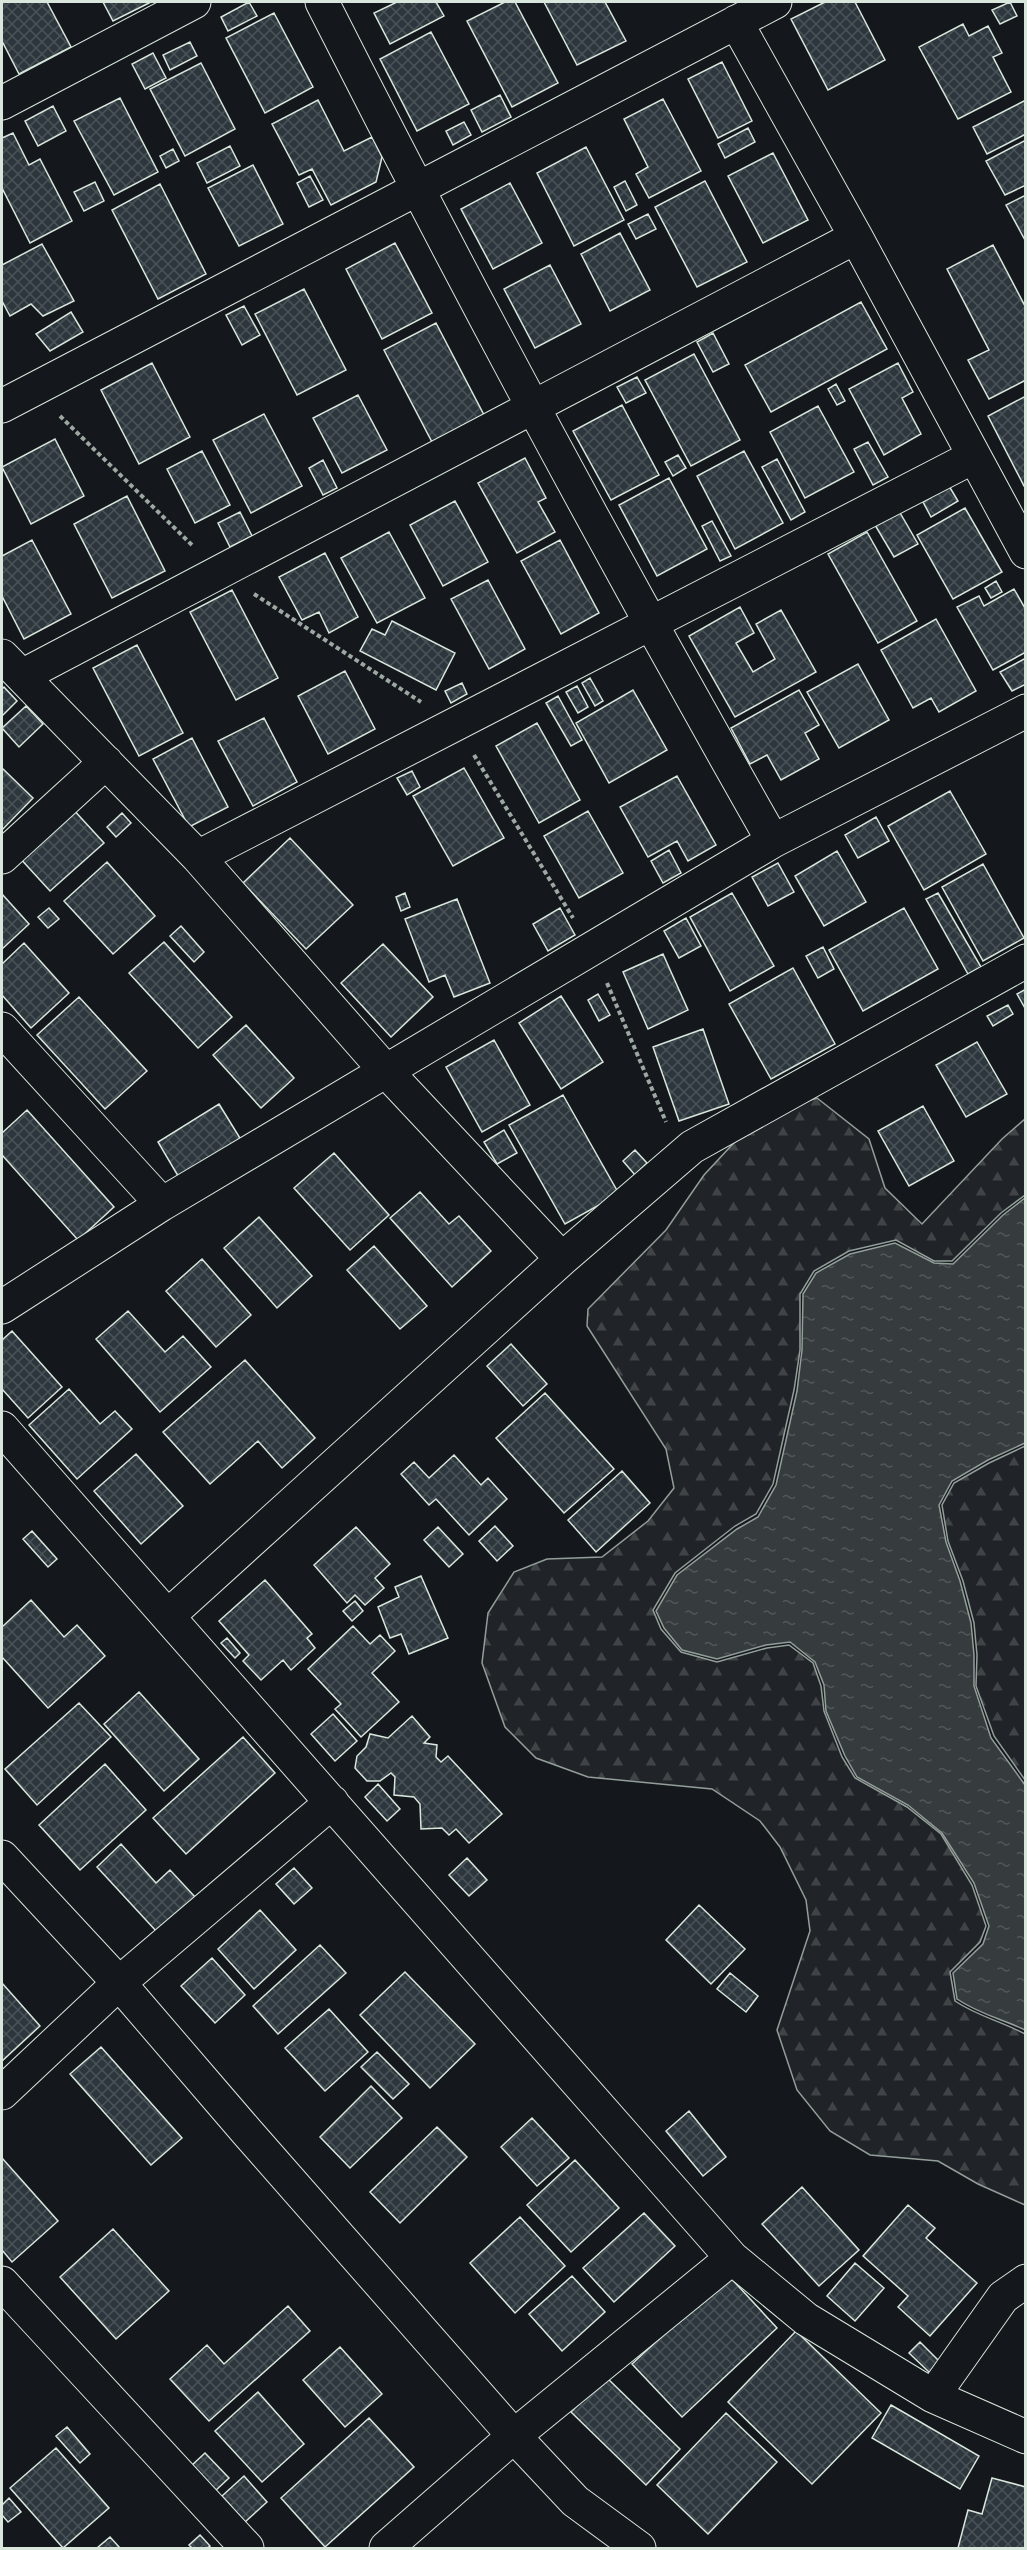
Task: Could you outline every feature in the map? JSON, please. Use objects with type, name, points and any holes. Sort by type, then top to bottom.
[{"type":"street","points":[[2,103],[194,2]]},
{"type":"street","points":[[322,2],[416,189],[533,407],[650,624],[773,841]]},
{"type":"street","points":[[2,406],[775,2]]},
{"type":"street","points":[[736,22],[856,237],[1026,552]]},
{"type":"street","points":[[562,1259],[385,1070],[198,857],[12,666],[533,407],[856,237]]},
{"type":"street","points":[[198,857],[973,457]]},
{"type":"street","points":[[2,1307],[162,1204],[773,841],[1026,711]]},
{"type":"street","points":[[2,857],[106,762]]},
{"type":"street","points":[[168,1616],[562,1259],[692,1147],[1026,961]]},
{"type":"street","points":[[2,1029],[162,1204]]},
{"type":"street","points":[[2,1428],[732,2258],[806,2319],[933,2396],[1026,2436]]},
{"type":"street","points":[[2,2093],[119,1983],[332,1802]]},
{"type":"street","points":[[2,1857],[119,1983],[514,2436],[575,2501],[639,2548]]},
{"type":"street","points":[[386,2548],[514,2436],[732,2258]]},
{"type":"street","points":[[933,2396],[1003,2297],[1026,2281]]},
{"type":"street","points":[[2,2283],[247,2548]]},
{"type":"green space","points":[[817,1098],[869,1139],[885,1188],[922,1224],[1002,1139],[1025,1119],[1025,1195],[1001,1213],[952,1261],[934,1261],[896,1240],[849,1251],[814,1271],[800,1294],[800,1350],[794,1390],[773,1484],[756,1514],[735,1526],[675,1573],[653,1610],[661,1629],[681,1652],[717,1662],[767,1648],[789,1645],[813,1663],[821,1686],[824,1711],[842,1757],[855,1778],[907,1807],[941,1834],[972,1885],[986,1926],[980,1942],[950,1972],[955,2001],[1025,2034],[1025,2205],[978,2184],[938,2161],[870,2155],[830,2131],[797,2090],[777,2030],[810,1931],[806,1900],[780,1847],[760,1821],[712,1789],[588,1777],[536,1758],[505,1727],[482,1663],[488,1613],[514,1572],[547,1559],[602,1557],[648,1521],[674,1488],[666,1449],[587,1326],[588,1309],[666,1230],[704,1175],[757,1118]]},
{"type":"green space","points":[[1025,1446],[1025,1780],[994,1736],[976,1686],[977,1655],[974,1623],[963,1581],[948,1541],[942,1505],[954,1483]]},
{"type":"water","points":[[1025,1198],[1025,1443],[988,1460],[952,1481],[939,1505],[946,1542],[960,1581],[971,1623],[974,1686],[991,1738],[1025,1785],[1025,2030],[957,1999],[953,1973],[983,1944],[989,1926],[974,1883],[942,1833],[908,1805],[857,1777],[845,1756],[826,1711],[824,1685],[815,1662],[790,1642],[766,1645],[717,1659],[682,1650],[664,1628],[656,1611],[677,1575],[737,1529],[758,1517],[776,1485],[797,1391],[802,1350],[803,1294],[816,1273],[850,1254],[895,1243],[934,1263],[953,1264],[1003,1215]]},
{"type":"building","points":[[2,2],[47,2],[71,47],[19,74],[2,41]]},
{"type":"building","points":[[103,2],[151,2],[113,21]]},
{"type":"building","points":[[249,2],[257,16],[228,31],[221,17]]},
{"type":"building","points":[[397,2],[436,2],[444,16],[390,44],[374,13]]},
{"type":"building","points":[[505,2],[515,2],[558,83],[512,107],[467,21]]},
{"type":"building","points":[[544,2],[605,2],[626,41],[577,65]]},
{"type":"building","points":[[825,2],[855,2],[885,60],[828,90],[791,19]]},
{"type":"building","points":[[1010,2],[1017,16],[1000,24],[992,10]]},
{"type":"building","points":[[274,13],[313,87],[265,113],[226,38]]},
{"type":"building","points":[[963,24],[969,36],[988,26],[1002,53],[993,57],[1011,92],[958,119],[919,47]]},
{"type":"building","points":[[431,32],[469,104],[417,131],[380,59]]},
{"type":"building","points":[[190,42],[197,56],[170,70],[163,55]]},
{"type":"building","points":[[153,53],[166,78],[145,89],[132,64]]},
{"type":"building","points":[[722,62],[752,121],[718,138],[688,79]]},
{"type":"building","points":[[201,63],[235,129],[185,156],[150,89]]},
{"type":"building","points":[[500,95],[511,117],[482,132],[471,110]]},
{"type":"building","points":[[120,98],[158,172],[114,195],[74,121]]},
{"type":"building","points":[[663,99],[701,171],[649,198],[636,174],[648,167],[624,119]]},
{"type":"building","points":[[318,100],[344,151],[372,137],[382,157],[376,182],[331,205],[312,169],[299,175],[272,124]]},
{"type":"building","points":[[1026,100],[1026,134],[987,154],[973,127]]},
{"type":"building","points":[[53,106],[66,131],[38,146],[25,121]]},
{"type":"building","points":[[464,122],[471,135],[453,145],[446,131]]},
{"type":"building","points":[[748,128],[755,142],[725,158],[718,144]]},
{"type":"building","points":[[13,133],[29,165],[40,159],[72,221],[30,243],[2,188],[2,138]]},
{"type":"building","points":[[1026,140],[1026,185],[1005,195],[986,161]]},
{"type":"building","points":[[230,146],[240,166],[207,183],[197,163]]},
{"type":"building","points":[[586,147],[624,220],[574,246],[537,173]]},
{"type":"building","points":[[173,149],[179,161],[166,168],[160,156]]},
{"type":"building","points":[[773,153],[808,220],[763,243],[728,176]]},
{"type":"building","points":[[253,165],[283,224],[239,246],[208,188]]},
{"type":"building","points":[[310,176],[323,200],[309,207],[297,183]]},
{"type":"building","points":[[625,181],[637,205],[626,211],[614,187]]},
{"type":"building","points":[[705,181],[747,262],[697,287],[655,207]]},
{"type":"building","points":[[95,182],[104,201],[84,211],[74,192]]},
{"type":"building","points":[[510,183],[542,243],[493,269],[461,209]]},
{"type":"building","points":[[160,184],[206,274],[158,299],[112,210]]},
{"type":"building","points":[[1026,195],[1026,242],[1006,205]]},
{"type":"building","points":[[648,214],[656,229],[636,239],[628,224]]},
{"type":"building","points":[[620,233],[650,290],[610,311],[581,254]]},
{"type":"building","points":[[395,243],[432,313],[382,339],[346,269]]},
{"type":"building","points":[[42,244],[74,301],[43,316],[31,304],[10,316],[2,301],[2,265]]},
{"type":"building","points":[[993,245],[1026,308],[1026,380],[989,399],[968,360],[989,350],[947,269]]},
{"type":"building","points":[[550,265],[581,324],[535,348],[504,289]]},
{"type":"building","points":[[304,289],[346,370],[297,395],[255,314]]},
{"type":"building","points":[[861,302],[887,349],[771,412],[745,365]]},
{"type":"building","points":[[244,306],[260,335],[242,345],[226,315]]},
{"type":"building","points":[[71,312],[83,332],[50,351],[36,334]]},
{"type":"building","points":[[436,323],[484,415],[432,442],[384,350]]},
{"type":"building","points":[[713,333],[729,364],[713,372],[697,342]]},
{"type":"building","points":[[694,354],[740,440],[691,466],[645,380]]},
{"type":"building","points":[[152,363],[190,437],[139,464],[101,390]]},
{"type":"building","points":[[898,363],[913,392],[902,398],[921,434],[884,455],[849,389]]},
{"type":"building","points":[[637,377],[646,393],[626,403],[617,387]]},
{"type":"building","points":[[836,384],[845,401],[837,405],[828,389]]},
{"type":"building","points":[[358,395],[387,450],[342,473],[313,418]]},
{"type":"building","points":[[1026,396],[1026,485],[1024,486],[988,416]]},
{"type":"building","points":[[622,405],[659,475],[611,500],[573,431]]},
{"type":"building","points":[[818,406],[854,472],[805,498],[770,432]]},
{"type":"building","points":[[264,414],[302,486],[251,513],[213,440]]},
{"type":"building","points":[[55,439],[84,496],[31,524],[2,467]]},
{"type":"building","points":[[868,442],[888,477],[873,485],[854,449]]},
{"type":"building","points":[[202,451],[230,505],[195,523],[167,469]]},
{"type":"building","points":[[744,451],[783,523],[735,549],[697,476]]},
{"type":"building","points":[[678,455],[686,468],[673,476],[665,462]]},
{"type":"building","points":[[525,458],[546,498],[538,502],[555,532],[517,553],[478,483]]},
{"type":"building","points":[[777,459],[805,512],[791,520],[762,467]]},
{"type":"building","points":[[323,460],[337,488],[323,495],[309,468]]},
{"type":"building","points":[[669,478],[707,549],[657,576],[619,505]]},
{"type":"building","points":[[949,486],[958,501],[931,517],[923,502]]},
{"type":"building","points":[[127,496],[165,571],[112,598],[74,524]]},
{"type":"building","points":[[455,501],[488,562],[443,586],[410,525]]},
{"type":"building","points":[[965,508],[1002,572],[953,599],[917,535]]},
{"type":"building","points":[[899,511],[918,544],[894,557],[875,525]]},
{"type":"building","points":[[240,512],[252,536],[230,547],[218,523]]},
{"type":"building","points":[[712,521],[731,556],[720,561],[702,526]]},
{"type":"building","points":[[389,532],[425,598],[377,623],[341,558]]},
{"type":"building","points":[[867,532],[917,621],[878,643],[828,554]]},
{"type":"building","points":[[32,540],[71,614],[24,639],[2,596],[2,556]]},
{"type":"building","points":[[560,540],[599,613],[561,634],[521,561]]},
{"type":"building","points":[[325,553],[358,617],[329,633],[319,612],[302,620],[279,577]]},
{"type":"building","points":[[488,580],[525,649],[489,669],[451,599]]},
{"type":"building","points":[[996,581],[1002,592],[991,598],[985,588]]},
{"type":"building","points":[[1014,589],[1026,610],[1026,652],[993,670],[957,607],[979,596],[984,606]]},
{"type":"building","points":[[232,590],[278,678],[236,700],[190,612]]},
{"type":"building","points":[[740,607],[754,633],[736,643],[753,672],[775,659],[756,624],[781,610],[816,672],[735,717],[689,636]]},
{"type":"building","points":[[936,619],[976,691],[939,712],[931,698],[913,708],[881,650]]},
{"type":"building","points":[[392,621],[455,653],[436,690],[360,651],[372,629],[385,635]]},
{"type":"building","points":[[137,645],[183,733],[139,756],[93,668]]},
{"type":"building","points":[[1026,658],[1026,684],[1012,691],[1000,672]]},
{"type":"building","points":[[858,664],[889,720],[839,748],[807,692]]},
{"type":"building","points":[[345,671],[375,729],[328,754],[298,696]]},
{"type":"building","points":[[590,678],[603,701],[595,706],[582,683]]},
{"type":"building","points":[[462,683],[467,694],[451,703],[445,691]]},
{"type":"building","points":[[577,686],[588,707],[578,713],[566,692]]},
{"type":"building","points":[[4,687],[17,701],[2,716],[2,689]]},
{"type":"building","points":[[633,690],[667,750],[609,783],[576,723]]},
{"type":"building","points":[[799,690],[819,725],[805,733],[819,759],[781,780],[767,755],[750,764],[731,728]]},
{"type":"building","points":[[558,696],[582,740],[571,746],[546,703]]},
{"type":"building","points":[[26,706],[43,724],[19,747],[2,728]]},
{"type":"building","points":[[264,718],[297,782],[253,806],[218,741]]},
{"type":"building","points":[[537,723],[580,800],[539,823],[496,746]]},
{"type":"building","points":[[192,738],[228,807],[189,827],[153,759]]},
{"type":"building","points":[[2,768],[33,798],[2,830]]},
{"type":"building","points":[[464,768],[504,838],[453,866],[413,796]]},
{"type":"building","points":[[412,771],[420,787],[407,795],[397,778]]},
{"type":"building","points":[[677,776],[716,845],[688,861],[677,841],[648,857],[620,807]]},
{"type":"building","points":[[950,791],[986,854],[924,890],[888,826]]},
{"type":"building","points":[[71,807],[104,843],[50,891],[18,856]]},
{"type":"building","points":[[588,811],[623,873],[579,898],[544,836]]},
{"type":"building","points":[[122,813],[131,823],[116,837],[107,827]]},
{"type":"building","points":[[876,817],[889,841],[858,858],[845,835]]},
{"type":"building","points":[[290,838],[353,905],[306,949],[243,883]]},
{"type":"building","points":[[669,850],[681,873],[663,883],[651,861]]},
{"type":"building","points":[[837,851],[866,902],[824,926],[795,876]]},
{"type":"building","points":[[107,862],[155,916],[113,954],[64,901]]},
{"type":"building","points":[[778,863],[794,892],[768,906],[752,877]]},
{"type":"building","points":[[983,864],[1024,938],[983,961],[942,887]]},
{"type":"building","points":[[405,893],[410,907],[401,911],[396,897]]},
{"type":"building","points":[[732,893],[774,966],[730,991],[690,917]]},
{"type":"building","points":[[938,893],[981,967],[968,974],[926,899]]},
{"type":"building","points":[[2,894],[29,924],[2,949]]},
{"type":"building","points":[[457,899],[490,983],[454,997],[445,975],[429,982],[405,919]]},
{"type":"building","points":[[49,908],[59,919],[48,928],[38,917]]},
{"type":"building","points":[[560,908],[575,935],[548,951],[533,924]]},
{"type":"building","points":[[904,908],[938,969],[863,1011],[829,950]]},
{"type":"building","points":[[686,918],[701,946],[679,958],[664,931]]},
{"type":"building","points":[[181,926],[204,952],[194,962],[170,936]]},
{"type":"building","points":[[164,942],[232,1017],[198,1048],[129,973]]},
{"type":"building","points":[[24,943],[69,993],[31,1028],[2,995],[2,964]]},
{"type":"building","points":[[383,944],[433,997],[391,1037],[341,983]]},
{"type":"building","points":[[823,947],[834,969],[818,978],[806,956]]},
{"type":"building","points":[[663,954],[688,1010],[648,1029],[623,972]]},
{"type":"building","points":[[793,968],[835,1044],[771,1079],[729,1004]]},
{"type":"building","points":[[1026,989],[1026,1010],[1017,994]]},
{"type":"building","points":[[598,994],[610,1015],[599,1021],[588,1000]]},
{"type":"building","points":[[561,996],[603,1062],[561,1089],[519,1023]]},
{"type":"building","points":[[79,997],[147,1071],[105,1109],[37,1035]]},
{"type":"building","points":[[1008,1005],[1013,1014],[993,1026],[987,1016]]},
{"type":"building","points":[[246,1025],[294,1078],[261,1108],[213,1055]]},
{"type":"building","points":[[703,1029],[729,1104],[679,1121],[653,1047]]},
{"type":"building","points":[[494,1040],[530,1105],[482,1132],[446,1067]]},
{"type":"building","points":[[977,1042],[1007,1094],[966,1117],[936,1065]]},
{"type":"building","points":[[563,1095],[619,1194],[565,1224],[509,1125]]},
{"type":"building","points":[[219,1104],[243,1143],[181,1181],[158,1142]]},
{"type":"building","points":[[923,1106],[954,1161],[909,1186],[878,1131]]},
{"type":"building","points":[[27,1110],[114,1207],[78,1240],[2,1155],[2,1133]]},
{"type":"building","points":[[504,1130],[517,1153],[497,1164],[484,1142]]},
{"type":"building","points":[[635,1150],[647,1163],[635,1175],[623,1161]]},
{"type":"building","points":[[334,1153],[389,1215],[350,1250],[294,1188]]},
{"type":"building","points":[[420,1192],[449,1224],[459,1216],[491,1251],[452,1287],[390,1218]]},
{"type":"building","points":[[259,1217],[312,1276],[277,1308],[224,1248]]},
{"type":"building","points":[[374,1246],[427,1306],[400,1329],[347,1270]]},
{"type":"building","points":[[202,1259],[251,1315],[216,1347],[166,1291]]},
{"type":"building","points":[[128,1311],[165,1352],[183,1336],[211,1367],[160,1412],[96,1339]]},
{"type":"building","points":[[12,1331],[62,1387],[28,1418],[2,1389],[2,1340]]},
{"type":"building","points":[[511,1344],[547,1384],[523,1406],[487,1366]]},
{"type":"building","points":[[245,1360],[315,1438],[282,1468],[258,1441],[210,1484],[163,1432]]},
{"type":"building","points":[[69,1389],[100,1424],[115,1411],[132,1429],[77,1479],[29,1425]]},
{"type":"building","points":[[545,1393],[614,1469],[564,1513],[496,1438]]},
{"type":"building","points":[[136,1454],[183,1506],[141,1544],[94,1491]]},
{"type":"building","points":[[454,1455],[481,1485],[488,1478],[507,1499],[469,1535],[436,1499],[429,1505],[401,1474],[414,1462],[429,1478]]},
{"type":"building","points":[[622,1471],[650,1503],[596,1552],[568,1520]]},
{"type":"building","points":[[495,1526],[513,1546],[497,1561],[479,1541]]},
{"type":"building","points":[[356,1527],[390,1564],[375,1578],[384,1588],[365,1605],[355,1595],[347,1603],[314,1565]]},
{"type":"building","points":[[438,1527],[463,1554],[449,1567],[424,1540]]},
{"type":"building","points":[[32,1531],[57,1559],[48,1567],[23,1539]]},
{"type":"building","points":[[421,1576],[448,1638],[409,1654],[401,1634],[390,1638],[378,1607],[399,1597],[395,1587]]},
{"type":"building","points":[[265,1580],[312,1634],[307,1638],[315,1648],[291,1670],[283,1660],[261,1680],[243,1661],[249,1655],[219,1621]]},
{"type":"building","points":[[31,1600],[64,1637],[77,1625],[105,1656],[48,1708],[2,1657],[2,1627]]},
{"type":"building","points":[[355,1601],[363,1611],[352,1621],[343,1611]]},
{"type":"building","points":[[353,1626],[370,1644],[380,1635],[395,1651],[372,1673],[399,1702],[361,1737],[335,1709],[341,1704],[308,1669]]},
{"type":"building","points":[[227,1638],[240,1653],[235,1658],[221,1643]]},
{"type":"building","points":[[139,1692],[199,1759],[164,1791],[104,1724]]},
{"type":"building","points":[[79,1703],[111,1737],[37,1805],[5,1769]]},
{"type":"building","points":[[333,1714],[357,1741],[335,1761],[311,1734]]},
{"type":"building","points":[[412,1716],[430,1737],[424,1743],[437,1745],[436,1757],[441,1762],[448,1756],[502,1814],[469,1843],[456,1829],[449,1835],[442,1828],[421,1829],[420,1804],[414,1797],[394,1795],[395,1777],[391,1773],[380,1781],[367,1781],[355,1768],[357,1756],[366,1747],[370,1734],[388,1738]]},
{"type":"building","points":[[243,1737],[275,1773],[186,1854],[153,1818]]},
{"type":"building","points":[[105,1764],[146,1810],[80,1870],[39,1825]]},
{"type":"building","points":[[378,1784],[400,1809],[387,1821],[365,1797]]},
{"type":"building","points":[[121,1844],[156,1883],[170,1870],[195,1897],[157,1932],[97,1867]]},
{"type":"building","points":[[467,1858],[487,1880],[469,1896],[449,1875]]},
{"type":"building","points":[[294,1868],[312,1888],[294,1904],[276,1884]]},
{"type":"building","points":[[699,1905],[745,1949],[711,1984],[666,1940]]},
{"type":"building","points":[[260,1910],[296,1950],[254,1989],[218,1949]]},
{"type":"building","points":[[320,1945],[346,1973],[278,2034],[253,2006]]},
{"type":"building","points":[[212,1958],[245,1995],[215,2023],[181,1986]]},
{"type":"building","points":[[405,1972],[475,2044],[430,2088],[360,2015]]},
{"type":"building","points":[[730,1973],[758,1996],[746,2012],[717,1989]]},
{"type":"building","points":[[2,1983],[40,2026],[2,2061]]},
{"type":"building","points":[[329,2009],[368,2052],[325,2091],[285,2048]]},
{"type":"building","points":[[101,2047],[182,2138],[151,2165],[70,2074]]},
{"type":"building","points":[[377,2052],[409,2084],[393,2099],[361,2067]]},
{"type":"building","points":[[371,2086],[402,2118],[350,2168],[320,2137]]},
{"type":"building","points":[[689,2111],[726,2157],[703,2176],[666,2131]]},
{"type":"building","points":[[532,2118],[569,2158],[537,2186],[501,2147]]},
{"type":"building","points":[[437,2127],[467,2157],[400,2223],[370,2192]]},
{"type":"building","points":[[2,2158],[58,2221],[12,2262],[2,2250]]},
{"type":"building","points":[[575,2160],[619,2208],[571,2252],[527,2205]]},
{"type":"building","points":[[802,2187],[859,2250],[819,2286],[762,2224]]},
{"type":"building","points":[[908,2205],[935,2228],[926,2238],[977,2283],[930,2336],[898,2307],[908,2296],[863,2256]]},
{"type":"building","points":[[644,2213],[675,2246],[614,2302],[583,2268]]},
{"type":"building","points":[[520,2217],[565,2266],[515,2313],[470,2263]]},
{"type":"building","points":[[113,2229],[169,2291],[116,2339],[60,2277]]},
{"type":"building","points":[[855,2263],[884,2288],[855,2321],[827,2296]]},
{"type":"building","points":[[728,2275],[777,2328],[682,2417],[632,2364]]},
{"type":"building","points":[[572,2276],[605,2312],[562,2351],[529,2314]]},
{"type":"building","points":[[288,2306],[310,2331],[209,2421],[170,2379],[207,2345],[224,2364]]},
{"type":"building","points":[[796,2331],[881,2413],[812,2484],[728,2402]]},
{"type":"building","points":[[920,2342],[940,2362],[930,2373],[909,2353]]},
{"type":"building","points":[[340,2347],[382,2394],[345,2427],[303,2380]]},
{"type":"building","points":[[605,2376],[680,2449],[646,2485],[571,2412]]},
{"type":"building","points":[[258,2392],[304,2444],[262,2482],[215,2431]]},
{"type":"building","points":[[891,2405],[979,2456],[960,2489],[872,2438]]},
{"type":"building","points":[[726,2413],[777,2462],[708,2534],[657,2485]]},
{"type":"building","points":[[369,2418],[414,2467],[325,2547],[281,2498]]},
{"type":"building","points":[[67,2427],[90,2454],[80,2463],[56,2436]]},
{"type":"building","points":[[56,2448],[109,2508],[63,2548],[10,2488]]},
{"type":"building","points":[[205,2453],[229,2478],[214,2492],[191,2466]]},
{"type":"building","points":[[244,2476],[267,2502],[245,2522],[222,2496]]},
{"type":"building","points":[[992,2478],[1026,2487],[1026,2548],[958,2548],[968,2510],[982,2514]]},
{"type":"building","points":[[9,2498],[21,2512],[8,2522],[2,2515],[2,2505]]},
{"type":"building","points":[[200,2535],[210,2546],[192,2548],[189,2545]]},
{"type":"building","points":[[110,2537],[120,2548],[97,2548]]}]
